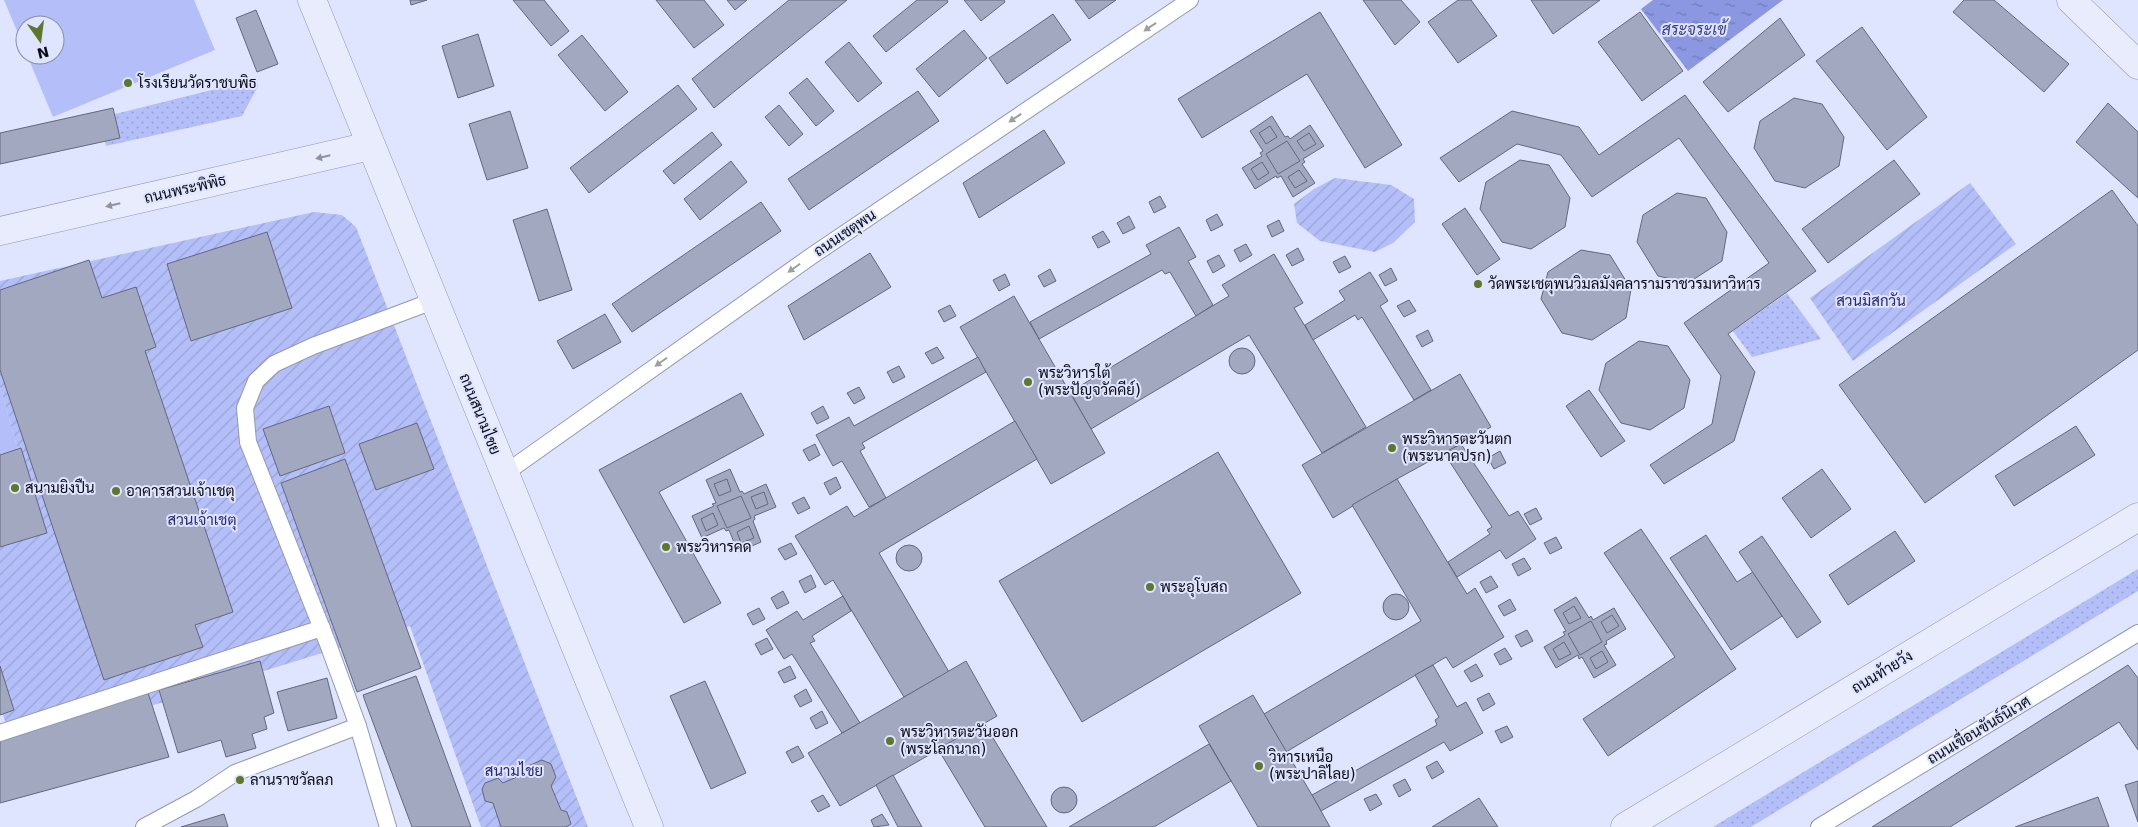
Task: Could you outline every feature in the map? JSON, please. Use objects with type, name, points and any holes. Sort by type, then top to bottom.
[{"type":"street","name":"ถนนสนามไชย","points":[[312,0],[433,301],[649,827]]},
{"type":"street","points":[[2071,0],[2138,65]]},
{"type":"street","name":"ถนนพระพิพิธ","points":[[0,231],[370,146]]},
{"type":"street","name":"ถนนท้ายวัง","points":[[1625,827],[2138,517]]},
{"type":"lane","name":"ถนนเชตุพน","points":[[504,474],[813,255],[1190,0]]},
{"type":"lane","points":[[388,827],[358,726],[322,628],[248,442],[245,408],[256,381],[274,364],[313,346],[433,301]]},
{"type":"lane","points":[[0,733],[322,628]]},
{"type":"lane","name":"ถนนเขื่อนขันธ์นิเวศ","points":[[1819,827],[2138,633]]},
{"type":"lane","points":[[144,827],[196,799],[235,773],[358,726]]},
{"type":"green space","points":[[4,0],[194,0],[215,50],[53,117],[31,65],[65,65],[65,15],[15,15],[15,26]]},
{"type":"green space","points":[[256,79],[258,86],[242,116],[106,146],[99,118]]},
{"type":"green space","points":[[1335,178],[1391,185],[1414,199],[1415,222],[1393,243],[1375,252],[1320,241],[1297,223],[1294,204],[1314,189]]},
{"type":"green space","name":"สวนมิสกวัน","points":[[1970,183],[2016,244],[1853,361],[1810,298]]},
{"type":"green space","name":"สวนเจ้าเชตุ","points":[[314,212],[342,215],[356,227],[588,827],[481,827],[410,626],[14,748],[0,706],[0,535],[39,523],[0,387],[0,281]]},
{"type":"green space","points":[[1787,293],[1821,339],[1752,357],[1733,331]]},
{"type":"green space","name":"สนามยิงปืน","points":[[0,387],[39,523],[0,535]]},
{"type":"green space","points":[[2138,569],[2138,591],[1751,827],[1713,827]]},
{"type":"water","name":"สระจระเข้","points":[[1653,0],[1783,0],[1688,71],[1641,9]]},
{"type":"building","points":[[410,0],[427,0],[411,5]]},
{"type":"building","points":[[513,0],[544,0],[569,31],[551,46]]},
{"type":"building","points":[[656,0],[704,0],[724,25],[694,48]]},
{"type":"building","points":[[727,0],[747,0],[735,10]]},
{"type":"building","points":[[789,0],[847,0],[714,108],[692,79]]},
{"type":"building","points":[[917,0],[947,0],[948,2],[886,52],[873,36]]},
{"type":"building","points":[[964,0],[1004,0],[1005,2],[981,21]]},
{"type":"building","points":[[1075,0],[1116,0],[1089,19]]},
{"type":"building","points":[[1363,0],[1401,0],[1420,22],[1395,45]]},
{"type":"building","points":[[1458,0],[1471,0],[1497,36],[1458,63],[1428,22]]},
{"type":"building","points":[[1531,0],[1600,0],[1553,34]]},
{"type":"building","points":[[1964,0],[1994,0],[2069,64],[2044,92],[1953,12]]},
{"type":"building","points":[[256,10],[278,64],[257,72],[236,18]]},
{"type":"building","points":[[1320,12],[1402,145],[1365,168],[1307,74],[1202,138],[1178,99]]},
{"type":"building","points":[[1640,12],[1683,71],[1642,101],[1598,42]]},
{"type":"building","points":[[1053,14],[1071,40],[1007,84],[989,58]]},
{"type":"building","points":[[1780,18],[1805,55],[1728,112],[1703,82]]},
{"type":"building","points":[[1862,27],[1927,117],[1887,150],[1816,61]]},
{"type":"building","points":[[964,30],[987,58],[939,97],[916,69]]},
{"type":"building","points":[[478,34],[494,86],[458,98],[442,46]]},
{"type":"building","points":[[582,35],[628,92],[605,111],[558,55]]},
{"type":"building","points":[[849,42],[882,83],[858,102],[825,62]]},
{"type":"building","points":[[807,78],[834,111],[816,126],[789,93]]},
{"type":"building","points":[[678,85],[697,109],[589,193],[570,168]]},
{"type":"building","points":[[918,91],[939,121],[809,210],[788,179]]},
{"type":"building","points":[[1685,95],[1816,271],[1728,334],[1755,372],[1734,441],[1664,484],[1650,465],[1712,424],[1721,376],[1684,323],[1769,263],[1679,138],[1592,197],[1561,155],[1517,144],[1459,182],[1440,158],[1512,111],[1579,127],[1599,155]]},
{"type":"building","points":[[1794,98],[1822,104],[1844,137],[1839,166],[1805,188],[1775,181],[1754,148],[1760,121]]},
{"type":"building","points":[[2108,103],[2138,132],[2138,198],[2076,142]]},
{"type":"building","points":[[779,105],[803,134],[789,146],[765,117]]},
{"type":"building","points":[[113,108],[120,138],[0,164],[0,133]]},
{"type":"building","points":[[510,111],[528,168],[487,180],[469,124]]},
{"type":"building","points":[[1272,116],[1285,137],[1288,136],[1290,139],[1310,125],[1324,146],[1303,159],[1305,162],[1302,164],[1315,183],[1293,197],[1281,176],[1277,178],[1276,176],[1255,189],[1242,168],[1262,156],[1260,153],[1263,151],[1250,131]]},
{"type":"building","points":[[1270,126],[1277,137],[1266,144],[1259,133]]},
{"type":"building","points":[[1044,130],[1065,163],[979,218],[963,183]]},
{"type":"building","points":[[712,132],[722,145],[674,184],[663,171]]},
{"type":"building","points":[[1309,133],[1316,144],[1304,151],[1297,141]]},
{"type":"building","points":[[1287,141],[1300,161],[1278,174],[1266,154]]},
{"type":"building","points":[[1520,160],[1549,165],[1570,198],[1565,227],[1531,249],[1502,242],[1480,209],[1486,182]]},
{"type":"building","points":[[1894,160],[1920,194],[1828,263],[1802,229]]},
{"type":"building","points":[[731,161],[747,182],[700,220],[684,199]]},
{"type":"building","points":[[1262,162],[1269,173],[1258,180],[1251,169]]},
{"type":"building","points":[[1299,170],[1307,181],[1295,188],[1288,177]]},
{"type":"building","points":[[2112,190],[2138,226],[2138,350],[1925,503],[1839,385]]},
{"type":"building","points":[[1677,193],[1706,198],[1727,232],[1722,261],[1688,283],[1658,276],[1637,242],[1643,215]]},
{"type":"building","points":[[1160,196],[1166,207],[1154,213],[1149,202]]},
{"type":"building","points":[[761,202],[781,231],[632,332],[612,304]]},
{"type":"building","points":[[1465,208],[1500,259],[1477,275],[1442,224]]},
{"type":"building","points":[[547,209],[572,290],[539,301],[513,220]]},
{"type":"building","points":[[1217,214],[1223,225],[1211,231],[1206,220]]},
{"type":"building","points":[[1129,216],[1135,228],[1123,234],[1117,223]]},
{"type":"building","points":[[1279,220],[1284,231],[1272,237],[1267,226]]},
{"type":"building","points":[[1179,227],[1196,257],[1188,261],[1213,305],[1196,316],[1170,272],[1165,274],[1162,270],[1039,339],[1030,322],[1151,254],[1146,245]]},
{"type":"building","points":[[1103,231],[1110,242],[1098,248],[1092,237]]},
{"type":"building","points":[[267,232],[292,308],[191,341],[167,264]]},
{"type":"building","points":[[1246,244],[1252,255],[1240,262],[1234,250]]},
{"type":"building","points":[[1298,248],[1304,260],[1292,266],[1286,255]]},
{"type":"building","points":[[1581,250],[1610,255],[1631,289],[1626,318],[1592,340],[1562,333],[1541,299],[1548,272]]},
{"type":"building","points":[[870,253],[891,287],[804,340],[788,306]]},
{"type":"building","points":[[1274,254],[1303,303],[1294,308],[1366,427],[1322,453],[1249,335],[1091,429],[1070,392],[1229,296],[1222,285]]},
{"type":"building","points":[[1219,255],[1225,266],[1213,273],[1207,261]]},
{"type":"building","points":[[1345,256],[1351,267],[1339,273],[1333,262]]},
{"type":"building","name":"อาคารสวนเจ้าเชตุ","points":[[89,260],[102,298],[136,287],[156,347],[145,351],[233,612],[195,625],[203,647],[104,680],[0,370],[0,290]]},
{"type":"building","points":[[1391,268],[1397,280],[1385,286],[1379,275]]},
{"type":"building","points":[[1050,269],[1056,281],[1044,287],[1038,276]]},
{"type":"building","points":[[1370,272],[1388,301],[1380,306],[1431,390],[1414,400],[1362,317],[1358,320],[1355,315],[1313,340],[1305,325],[1345,300],[1339,291]]},
{"type":"building","points":[[1005,274],[1010,285],[999,291],[993,280]]},
{"type":"building","name":"พระวิหารใต้ (พระปัญจวัคคีย์)","points":[[1014,296],[1105,453],[1051,484],[960,327]]},
{"type":"building","points":[[1409,300],[1416,311],[1404,317],[1397,306]]},
{"type":"building","points":[[950,305],[956,316],[944,322],[938,311]]},
{"type":"building","points":[[605,314],[621,342],[573,369],[557,341]]},
{"type":"building","points":[[1428,330],[1433,341],[1422,347],[1416,336]]},
{"type":"building","points":[[1639,341],[1668,346],[1690,380],[1684,408],[1650,430],[1621,423],[1599,390],[1606,363]]},
{"type":"building","points":[[937,347],[944,358],[932,364],[925,353]]},
{"type":"building","points":[[1242,348],[1251,352],[1255,361],[1251,370],[1242,374],[1233,370],[1229,361],[1233,352]]},
{"type":"building","points":[[978,357],[986,372],[862,443],[865,448],[860,451],[886,498],[869,507],[842,461],[833,466],[816,435],[849,417],[854,426]]},
{"type":"building","points":[[899,366],[905,377],[893,383],[887,372]]},
{"type":"building","name":"พระวิหารตะวันตก (พระนาคปรก)","points":[[1460,374],[1491,427],[1397,479],[1333,518],[1302,465]]},
{"type":"building","points":[[859,387],[865,398],[854,404],[847,393]]},
{"type":"building","points":[[1589,390],[1625,441],[1601,457],[1566,406]]},
{"type":"building","name":"พระวิหารคด","points":[[741,393],[764,435],[659,492],[721,603],[684,623],[599,470]]},
{"type":"building","points":[[329,406],[345,453],[280,476],[263,429]]},
{"type":"building","points":[[823,406],[829,418],[817,424],[811,413]]},
{"type":"building","points":[[1015,421],[1037,459],[879,553],[949,672],[904,697],[833,580],[825,585],[795,536],[847,506],[854,517]]},
{"type":"building","points":[[417,423],[434,469],[376,490],[359,444]]},
{"type":"building","points":[[2076,426],[2095,455],[2014,506],[1995,476]]},
{"type":"building","points":[[815,444],[820,455],[809,461],[803,450]]},
{"type":"building","points":[[1461,444],[1509,516],[1518,511],[1536,539],[1506,559],[1500,550],[1457,577],[1448,562],[1490,534],[1487,530],[1492,527],[1444,453]]},
{"type":"building","name":"สนามยิงปืน","points":[[21,448],[47,533],[0,547],[0,455]]},
{"type":"building","points":[[1500,451],[1506,463],[1494,469],[1488,458]]},
{"type":"building","name":"พระอุโบสถ","points":[[1218,452],[1301,593],[1082,722],[999,581]]},
{"type":"building","points":[[345,459],[421,668],[357,692],[281,483]]},
{"type":"building","points":[[730,469],[740,492],[742,491],[744,494],[766,484],[776,507],[754,516],[755,519],[753,521],[761,542],[738,552],[729,530],[726,531],[724,528],[702,538],[692,516],[714,506],[712,504],[716,503],[706,480]]},
{"type":"building","points":[[1822,469],[1851,509],[1811,538],[1782,498]]},
{"type":"building","points":[[836,477],[841,488],[830,495],[824,483]]},
{"type":"building","points":[[727,479],[731,491],[719,496],[714,484]]},
{"type":"building","points":[[1397,479],[1467,594],[1475,588],[1504,637],[1453,668],[1446,657],[1286,752],[1264,714],[1421,621],[1352,505]]},
{"type":"building","points":[[764,492],[768,504],[756,509],[751,497]]},
{"type":"building","points":[[741,496],[751,518],[727,528],[717,506]]},
{"type":"building","points":[[804,497],[810,508],[798,514],[792,503]]},
{"type":"building","points":[[1536,508],[1542,519],[1530,525],[1524,514]]},
{"type":"building","points":[[713,513],[718,525],[706,531],[701,519]]},
{"type":"building","points":[[749,526],[754,538],[741,543],[737,532]]},
{"type":"building","points":[[1641,529],[1736,669],[1608,756],[1583,719],[1675,657],[1604,553]]},
{"type":"building","points":[[1895,531],[1915,561],[1848,605],[1829,575]]},
{"type":"building","points":[[1706,535],[1737,582],[1753,572],[1782,616],[1731,650],[1670,558]]},
{"type":"building","points":[[1762,536],[1821,622],[1797,638],[1739,552]]},
{"type":"building","points":[[1556,537],[1562,548],[1550,554],[1544,543]]},
{"type":"building","points":[[791,543],[797,554],[785,560],[778,549]]},
{"type":"building","points":[[909,545],[918,549],[922,558],[918,567],[909,571],[900,567],[896,558],[900,549]]},
{"type":"building","points":[[1524,558],[1531,569],[1518,576],[1512,564]]},
{"type":"building","points":[[811,575],[816,587],[805,593],[799,581]]},
{"type":"building","points":[[1491,576],[1498,587],[1486,593],[1480,582]]},
{"type":"building","points":[[783,591],[789,603],[777,609],[771,598]]},
{"type":"building","points":[[1396,594],[1405,598],[1409,607],[1405,616],[1396,620],[1387,616],[1383,607],[1387,598]]},
{"type":"building","points":[[843,596],[851,611],[812,636],[815,641],[810,643],[860,723],[842,733],[792,654],[784,659],[766,630],[797,611],[803,620]]},
{"type":"building","points":[[1576,597],[1589,618],[1591,616],[1593,620],[1614,608],[1626,629],[1606,641],[1607,644],[1604,645],[1616,665],[1594,678],[1582,657],[1579,659],[1578,655],[1556,668],[1544,647],[1565,635],[1563,632],[1566,631],[1554,610]]},
{"type":"building","points":[[1510,599],[1516,610],[1504,616],[1498,606]]},
{"type":"building","points":[[1574,606],[1581,618],[1569,624],[1563,613]]},
{"type":"building","points":[[759,608],[765,619],[753,625],[747,614]]},
{"type":"building","points":[[1612,615],[1619,626],[1607,633],[1601,622]]},
{"type":"building","points":[[1591,621],[1602,642],[1580,655],[1568,634]]},
{"type":"building","points":[[1527,630],[1533,641],[1521,647],[1515,636]]},
{"type":"building","points":[[767,638],[773,649],[761,655],[755,644]]},
{"type":"building","points":[[1564,642],[1571,654],[1559,660],[1553,649]]},
{"type":"building","points":[[1505,648],[1512,659],[1500,665],[1494,654]]},
{"type":"building","points":[[1602,651],[1608,662],[1596,669],[1590,658]]},
{"type":"building","points":[[260,661],[274,713],[264,717],[267,729],[252,734],[256,748],[226,757],[221,740],[178,753],[159,690]]},
{"type":"building","name":"พระวิหารตะวันออก (พระโลกนาถ)","points":[[966,661],[997,716],[840,806],[808,753]]},
{"type":"building","points":[[1476,664],[1483,676],[1471,682],[1464,671]]},
{"type":"building","points":[[1433,665],[1457,707],[1466,702],[1483,733],[1450,751],[1444,742],[1321,811],[1312,795],[1437,725],[1435,720],[1439,717],[1415,675]]},
{"type":"building","points":[[2128,665],[2138,678],[2138,750],[2119,722],[1950,827],[1872,827]]},
{"type":"building","points":[[0,666],[14,710],[0,715]]},
{"type":"building","points":[[790,666],[796,678],[784,683],[778,672]]},
{"type":"building","points":[[416,676],[471,827],[412,827],[365,701],[363,695]]},
{"type":"building","points":[[327,678],[337,718],[288,731],[277,692]]},
{"type":"building","points":[[705,681],[746,773],[711,789],[670,696]]},
{"type":"building","points":[[806,689],[812,701],[800,707],[794,696]]},
{"type":"building","points":[[148,693],[169,757],[0,803],[0,739]]},
{"type":"building","points":[[1489,693],[1495,704],[1483,711],[1477,699]]},
{"type":"building","name":"วิหารเหนือ (พระปาลิไลย)","points":[[1253,695],[1330,827],[1258,827],[1199,726]]},
{"type":"building","points":[[822,711],[828,723],[816,729],[810,718]]},
{"type":"building","points":[[984,723],[1047,827],[985,827],[938,749]]},
{"type":"building","points":[[1507,726],[1513,737],[1501,743],[1495,731]]},
{"type":"building","points":[[1209,744],[1231,781],[1154,827],[1069,827]]},
{"type":"building","points":[[798,746],[804,757],[792,763],[786,752]]},
{"type":"building","points":[[542,760],[551,764],[556,777],[551,786],[561,810],[567,812],[571,824],[566,827],[501,827],[493,803],[485,801],[482,789],[485,783],[498,778],[503,783],[528,772],[528,766]]},
{"type":"building","points":[[1437,761],[1444,772],[1432,779],[1426,767]]},
{"type":"building","points":[[893,775],[922,827],[898,827],[876,785]]},
{"type":"building","points":[[1405,779],[1411,790],[1399,797],[1393,785]]},
{"type":"building","points":[[2138,781],[2138,822],[2125,785]]},
{"type":"building","points":[[1064,787],[1073,791],[1077,800],[1073,809],[1064,813],[1055,809],[1051,800],[1055,791]]},
{"type":"building","points":[[1376,794],[1382,804],[1370,811],[1364,799]]},
{"type":"building","points":[[823,795],[830,806],[818,812],[811,801]]},
{"type":"building","points":[[2098,797],[2109,827],[2015,827]]},
{"type":"building","points":[[1479,798],[1498,827],[1432,827]]},
{"type":"building","points":[[224,814],[228,827],[181,827]]},
{"type":"building","points":[[882,814],[889,825],[874,827],[871,820]]},
{"type":"place","name":"โรงเรียนวัดราชบพิธ","points":[[128,83]]},
{"type":"place","name":"วัดพระเชตุพนวิมลมังคลารามราชวรมหาวิหาร","points":[[1478,284]]},
{"type":"place","name":"พระวิหารใต้ (พระปัญจวัคคีย์)","points":[[1028,382]]},
{"type":"place","name":"พระวิหารตะวันตก (พระนาคปรก)","points":[[1392,448]]},
{"type":"place","name":"สนามยิงปืน","points":[[15,488]]},
{"type":"place","name":"อาคารสวนเจ้าเชตุ","points":[[116,491]]},
{"type":"place","name":"พระวิหารคด","points":[[666,547]]},
{"type":"place","name":"พระอุโบสถ","points":[[1150,587]]},
{"type":"place","name":"พระวิหารตะวันออก (พระโลกนาถ)","points":[[890,741]]},
{"type":"place","name":"วิหารเหนือ (พระปาลิไลย)","points":[[1259,766]]},
{"type":"place","name":"ลานราชวัลลภ","points":[[240,780]]},
{"type":"park label","name":"สนามไชย","points":[[514,771]]}]
